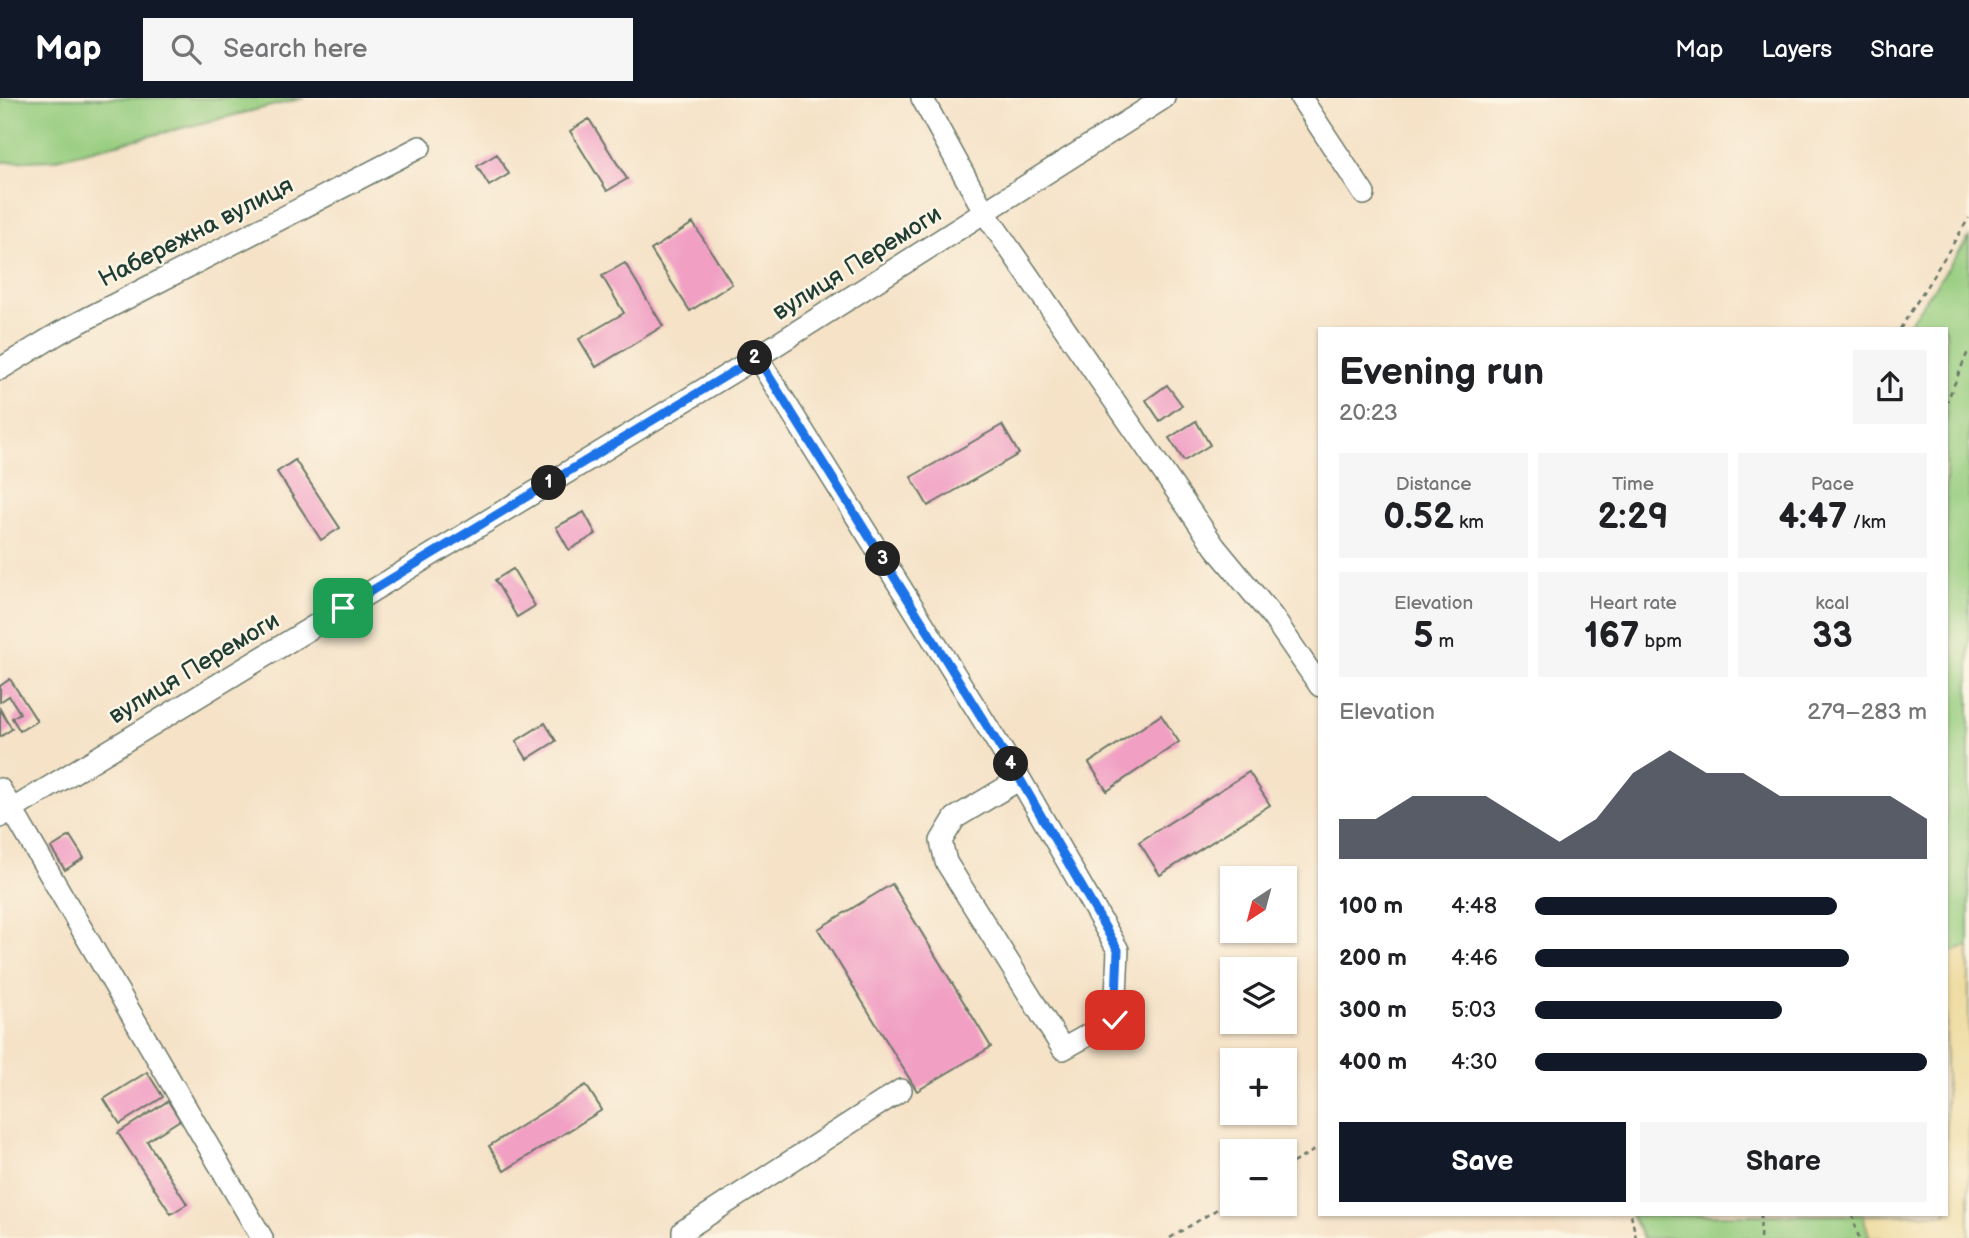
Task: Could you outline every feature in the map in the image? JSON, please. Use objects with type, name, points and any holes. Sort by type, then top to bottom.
[{"type":"street","points":[[922,98],[985,213],[1215,547],[1272,616],[1318,683]]},
{"type":"street","name":"вулиця Перемоги","points":[[6,813],[757,357],[1164,98]]},
{"type":"street","points":[[1301,98],[1364,194]]},
{"type":"street","name":"Набережна вулиця","points":[[0,369],[59,333],[420,147]]},
{"type":"street","points":[[757,357],[1020,779],[1118,950],[1115,1020],[1063,1049],[946,862],[941,841],[954,818],[1020,779]]},
{"type":"street","points":[[0,789],[6,813],[262,1238]]},
{"type":"street","points":[[683,1238],[684,1231],[901,1090]]},
{"type":"path","points":[[1901,327],[1969,218]]},
{"type":"path","points":[[1948,399],[1969,349]]},
{"type":"path","points":[[1297,1160],[1318,1148]]},
{"type":"path","points":[[1170,1238],[1220,1207]]},
{"type":"path","points":[[1631,1216],[1636,1238]]},
{"type":"path","points":[[1760,1238],[1761,1216]]},
{"type":"path","points":[[1853,1216],[1859,1238]]},
{"type":"green space","points":[[0,98],[304,98],[52,160],[0,162]]},
{"type":"green space","points":[[1969,238],[1969,947],[1948,952],[1948,327],[1906,327]]},
{"type":"green space","points":[[1632,1216],[1863,1216],[1870,1238],[1643,1238]]},
{"type":"sand","points":[[1969,947],[1969,1238],[1870,1238],[1863,1216],[1948,1216],[1948,952]]},
{"type":"building","points":[[589,119],[627,179],[607,191],[570,131]]},
{"type":"building","points":[[497,154],[509,174],[489,186],[477,166]]},
{"type":"building","points":[[693,223],[732,284],[690,311],[651,250]]},
{"type":"building","points":[[625,263],[663,326],[596,367],[579,339],[624,313],[602,276]]},
{"type":"building","points":[[1167,385],[1182,405],[1160,421],[1146,400]]},
{"type":"building","points":[[1196,421],[1210,445],[1184,461],[1169,438]]},
{"type":"building","points":[[1002,425],[1019,454],[928,506],[911,477]]},
{"type":"building","points":[[295,460],[340,528],[321,540],[277,472]]},
{"type":"building","points":[[584,512],[596,534],[569,550],[556,527]]},
{"type":"building","points":[[513,569],[535,606],[517,617],[495,580]]},
{"type":"building","points":[[10,679],[37,721],[20,731],[12,718],[20,713],[9,696],[0,702],[0,686]]},
{"type":"building","points":[[0,709],[12,729],[0,737]]},
{"type":"building","points":[[1161,715],[1179,742],[1107,791],[1089,763]]},
{"type":"building","points":[[545,723],[556,741],[527,759],[516,741]]},
{"type":"building","points":[[1249,772],[1270,805],[1160,875],[1139,842]]},
{"type":"building","points":[[70,836],[84,858],[65,870],[51,848]]},
{"type":"building","points":[[892,884],[991,1047],[917,1091],[818,929]]},
{"type":"building","points":[[147,1072],[163,1097],[120,1124],[104,1099]]},
{"type":"building","points":[[586,1085],[602,1110],[504,1171],[489,1146]]},
{"type":"building","points":[[168,1101],[180,1120],[147,1141],[187,1204],[171,1214],[118,1133]]},
{"type":"route","points":[[343,608],[757,357],[1020,779],[1118,950],[1115,1020]]}]
